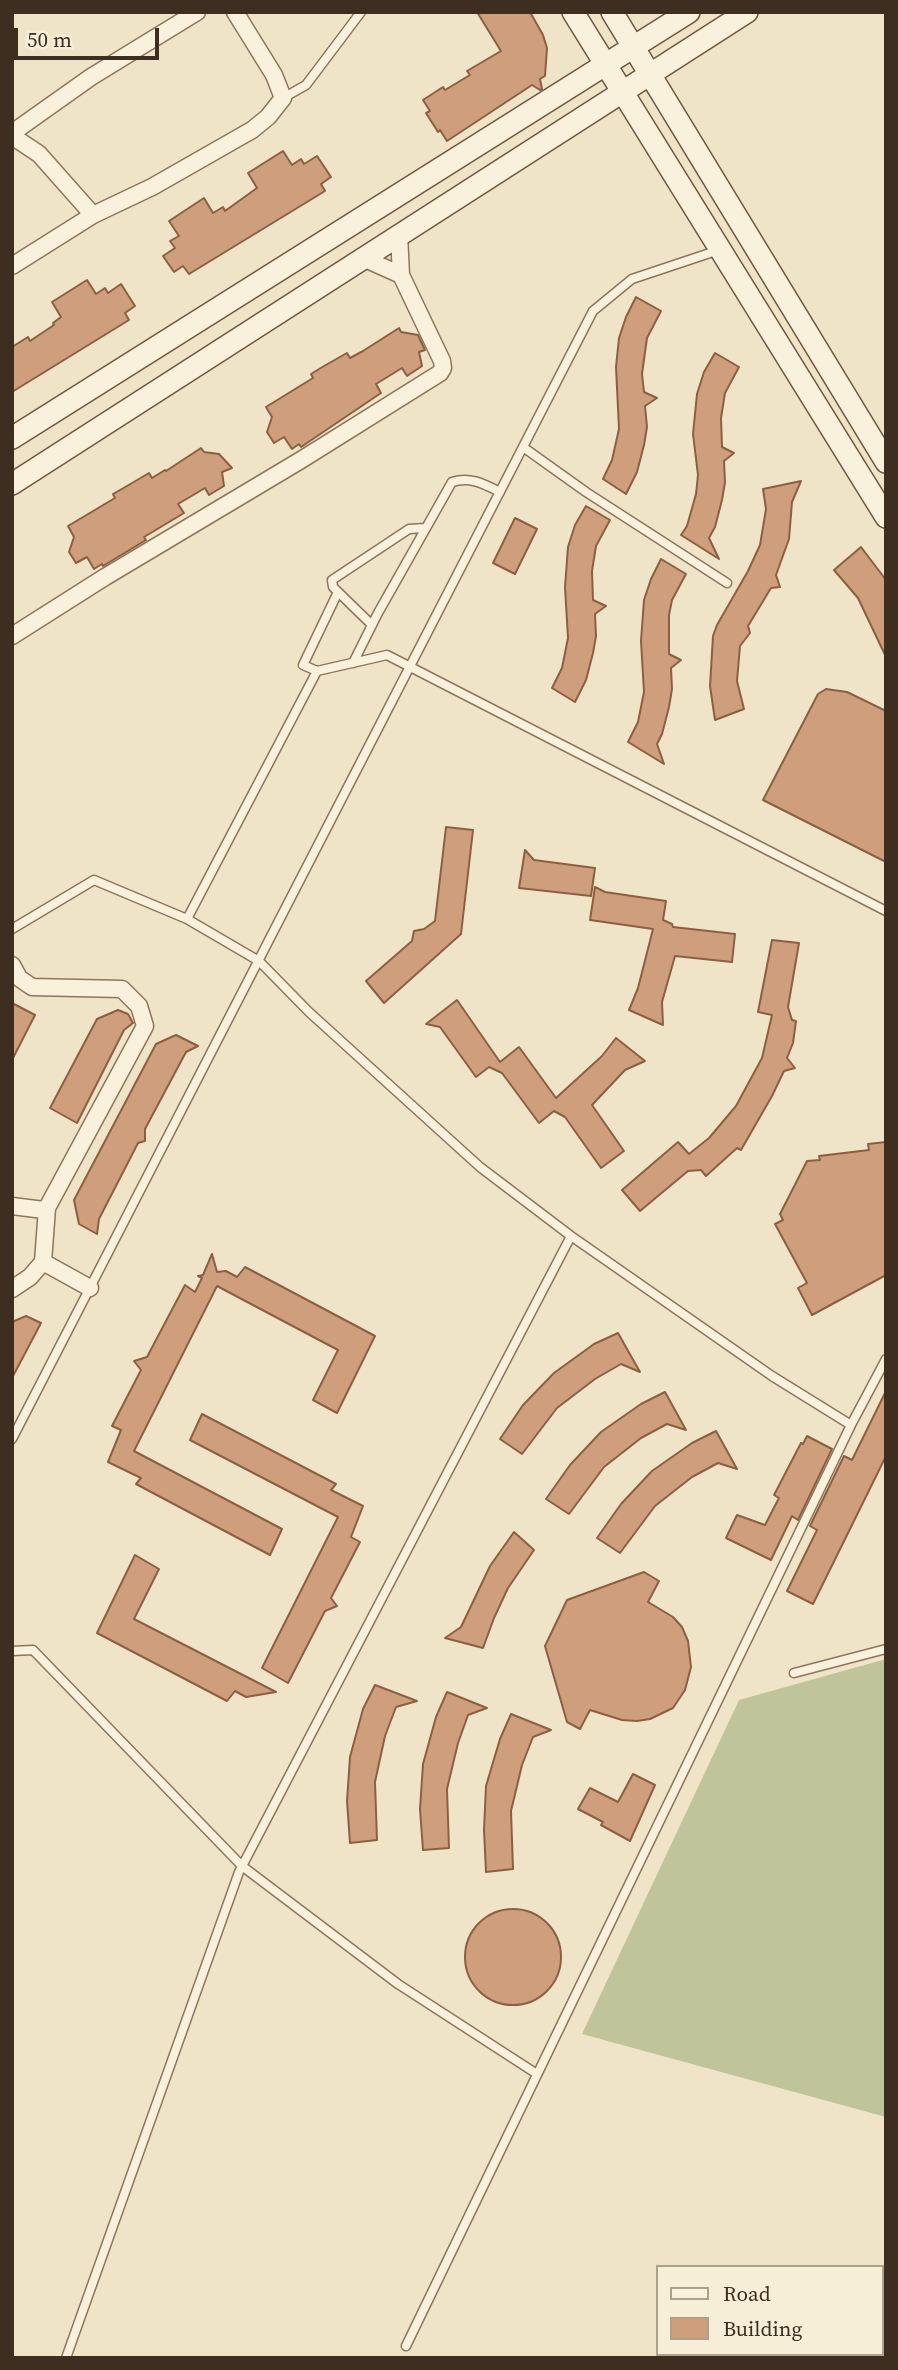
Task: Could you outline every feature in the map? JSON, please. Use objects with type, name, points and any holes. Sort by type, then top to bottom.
[{"type":"main road","points":[[573,12],[886,517]]},
{"type":"main road","points":[[612,12],[886,462]]},
{"type":"main road","points":[[12,438],[689,12]]},
{"type":"main road","points":[[12,484],[747,12]]},
{"type":"street","points":[[93,215],[39,155],[12,134],[91,77],[197,12]]},
{"type":"street","points":[[12,266],[93,215],[152,187],[252,130],[268,117],[283,98],[274,75],[242,15]]},
{"type":"street","points":[[12,636],[440,373],[442,361],[401,275],[399,235]]},
{"type":"street","points":[[363,258],[401,275]]},
{"type":"street","points":[[12,1289],[30,1277],[43,1262],[47,1208],[145,1026],[139,1006],[122,989],[32,986],[15,974]]},
{"type":"street","points":[[12,1206],[44,1210],[47,1208]]},
{"type":"street","points":[[43,1262],[90,1288]]},
{"type":"lane","points":[[283,98],[306,85],[361,12]]},
{"type":"lane","points":[[12,1439],[593,311],[632,279],[719,250]]},
{"type":"lane","points":[[523,447],[586,492],[727,583]]},
{"type":"lane","points":[[353,663],[452,482],[461,479],[477,481],[500,492]]},
{"type":"lane","points":[[372,625],[333,587],[332,580],[409,529],[425,528]]},
{"type":"lane","points":[[338,592],[303,665],[317,671],[387,654],[886,911]]},
{"type":"lane","points":[[187,919],[317,671]]},
{"type":"lane","points":[[12,929],[94,880],[187,919],[259,961],[309,1012],[480,1167],[570,1236],[772,1376],[851,1425]]},
{"type":"lane","points":[[66,2358],[242,1866],[570,1236]]},
{"type":"lane","points":[[406,2346],[851,1425],[886,1359]]},
{"type":"lane","points":[[794,1673],[886,1649]]},
{"type":"lane","points":[[12,1651],[33,1650],[242,1866],[398,1984],[537,2074]]},
{"type":"green space","points":[[886,1659],[886,2117],[582,2034],[739,1700]]},
{"type":"building","points":[[477,12],[530,12],[547,48],[545,76],[540,79],[542,89],[532,85],[447,141],[426,113],[430,111],[423,100],[470,75],[467,71],[501,51]]},
{"type":"building","points":[[283,151],[292,165],[301,159],[304,164],[317,156],[331,177],[321,184],[325,191],[189,274],[183,266],[174,272],[163,256],[175,248],[170,241],[179,236],[169,221],[204,198],[213,213],[223,207],[225,211],[257,188],[248,173]]},
{"type":"building","points":[[87,280],[96,294],[105,288],[108,293],[121,284],[135,306],[125,313],[129,320],[12,392],[12,347],[28,337],[30,341],[54,325],[61,317],[52,302]]},
{"type":"building","points":[[636,297],[661,311],[647,338],[642,374],[644,392],[657,398],[645,406],[647,427],[644,445],[637,472],[626,494],[603,479],[612,460],[619,429],[616,367],[619,338]]},
{"type":"building","points":[[399,328],[401,332],[418,335],[425,350],[419,352],[422,366],[407,376],[402,368],[376,384],[381,393],[301,447],[299,444],[292,449],[284,437],[274,443],[267,432],[272,417],[266,407],[313,378],[311,374],[324,366],[347,353],[350,358]]},
{"type":"building","points":[[715,353],[739,367],[725,393],[721,418],[722,447],[734,453],[724,461],[722,500],[715,527],[709,538],[719,559],[681,535],[687,526],[696,494],[698,475],[693,434],[697,394],[704,372]]},
{"type":"building","points":[[201,448],[204,452],[219,454],[232,468],[222,472],[224,486],[209,495],[205,488],[178,504],[184,513],[103,566],[102,564],[94,569],[87,557],[76,563],[69,552],[74,537],[68,526],[115,498],[113,494],[149,473],[152,478],[166,471]]},
{"type":"building","points":[[801,481],[792,502],[789,539],[776,575],[780,587],[771,588],[748,626],[750,633],[740,646],[737,681],[744,709],[715,720],[710,686],[713,636],[760,545],[766,509],[763,489]]},
{"type":"building","points":[[586,506],[610,520],[596,546],[592,571],[593,600],[606,606],[595,614],[596,636],[593,653],[586,680],[575,702],[552,688],[562,668],[568,638],[565,587],[568,547],[575,525]]},
{"type":"building","points":[[515,518],[537,529],[515,574],[493,563]]},
{"type":"building","points":[[861,547],[886,580],[886,657],[858,598],[834,570]]},
{"type":"building","points":[[661,559],[686,574],[672,600],[669,615],[669,654],[681,660],[671,668],[669,707],[657,744],[664,764],[628,742],[638,722],[644,692],[641,641],[644,600]]},
{"type":"building","points":[[826,689],[847,692],[886,711],[886,862],[763,800],[818,694]]},
{"type":"building","points":[[446,827],[473,830],[461,934],[384,1003],[366,981],[412,941],[414,931],[424,929],[435,921]]},
{"type":"building","points":[[525,850],[534,860],[595,868],[591,896],[519,888]]},
{"type":"building","points":[[595,887],[605,892],[666,901],[663,920],[673,927],[735,934],[732,962],[675,956],[662,1002],[663,1025],[629,1010],[638,988],[653,929],[590,920]]},
{"type":"building","points":[[772,940],[799,943],[788,1007],[792,1020],[796,1021],[793,1043],[787,1058],[795,1068],[784,1071],[741,1150],[737,1148],[706,1176],[701,1170],[688,1171],[640,1211],[622,1190],[678,1142],[689,1154],[709,1138],[736,1106],[762,1058],[772,1015],[758,1012]]},
{"type":"building","points":[[457,1000],[500,1062],[519,1047],[556,1098],[602,1056],[616,1038],[645,1061],[625,1070],[592,1105],[624,1151],[601,1168],[565,1117],[554,1111],[539,1123],[502,1073],[489,1067],[476,1077],[440,1027],[426,1024]]},
{"type":"building","points":[[12,1003],[35,1015],[12,1060]]},
{"type":"building","points":[[118,1010],[128,1014],[133,1023],[124,1030],[77,1123],[50,1108],[97,1019]]},
{"type":"building","points":[[176,1035],[198,1046],[186,1052],[145,1129],[145,1141],[138,1143],[99,1219],[97,1234],[79,1224],[74,1200],[156,1044]]},
{"type":"building","points":[[886,1142],[886,1275],[812,1315],[798,1288],[807,1283],[775,1224],[783,1220],[780,1214],[807,1161],[820,1160],[819,1156],[869,1150],[868,1144]]},
{"type":"building","points":[[212,1254],[217,1272],[226,1271],[237,1277],[245,1267],[375,1336],[337,1413],[313,1400],[338,1350],[217,1286],[134,1451],[282,1529],[270,1555],[136,1484],[141,1478],[108,1462],[121,1430],[112,1426],[141,1370],[134,1361],[147,1357],[185,1285],[195,1292],[202,1278],[198,1276],[203,1275]]},
{"type":"building","points":[[26,1316],[41,1323],[12,1378],[12,1322]]},
{"type":"building","points":[[618,1333],[640,1372],[621,1364],[595,1379],[557,1408],[522,1454],[500,1439],[523,1405],[554,1373],[594,1344]]},
{"type":"building","points":[[886,1391],[886,1456],[813,1604],[787,1591],[817,1530],[810,1526],[844,1456],[852,1460]]},
{"type":"building","points":[[665,1392],[686,1430],[667,1424],[641,1438],[604,1467],[569,1514],[546,1499],[570,1465],[601,1432],[641,1404]]},
{"type":"building","points":[[202,1414],[336,1484],[331,1490],[363,1506],[351,1537],[360,1542],[331,1598],[337,1606],[325,1611],[288,1683],[262,1668],[338,1517],[190,1440]]},
{"type":"building","points":[[716,1431],[737,1469],[718,1463],[692,1477],[655,1506],[620,1553],[597,1538],[621,1504],[652,1471],[692,1443]]},
{"type":"building","points":[[807,1436],[832,1449],[798,1520],[792,1516],[771,1560],[726,1538],[737,1515],[765,1525],[779,1498],[774,1495]]},
{"type":"building","points":[[514,1532],[534,1550],[508,1588],[483,1648],[445,1638],[461,1627],[490,1566]]},
{"type":"building","points":[[135,1555],[159,1569],[134,1619],[276,1692],[246,1697],[235,1691],[227,1701],[97,1633]]},
{"type":"building","points":[[644,1572],[659,1581],[648,1602],[673,1617],[682,1627],[688,1641],[691,1667],[685,1690],[673,1708],[650,1719],[622,1720],[590,1710],[580,1729],[567,1722],[545,1646],[567,1600]]},
{"type":"building","points":[[375,1685],[417,1701],[396,1707],[385,1736],[375,1782],[377,1840],[350,1843],[347,1801],[350,1757],[363,1709]]},
{"type":"building","points":[[447,1692],[487,1708],[468,1715],[458,1743],[447,1789],[449,1848],[423,1850],[420,1809],[423,1764],[436,1717]]},
{"type":"building","points":[[511,1714],[551,1730],[533,1737],[522,1765],[511,1811],[513,1869],[486,1872],[486,1786],[500,1739]]},
{"type":"building","points":[[633,1774],[655,1785],[630,1841],[578,1809],[590,1788],[618,1802]]},
{"type":"building","points":[[513,1909],[531,1912],[547,1923],[558,1939],[561,1957],[558,1975],[547,1991],[531,2002],[513,2005],[495,2002],[479,1991],[468,1975],[465,1957],[468,1939],[479,1923],[495,1912]]}]
